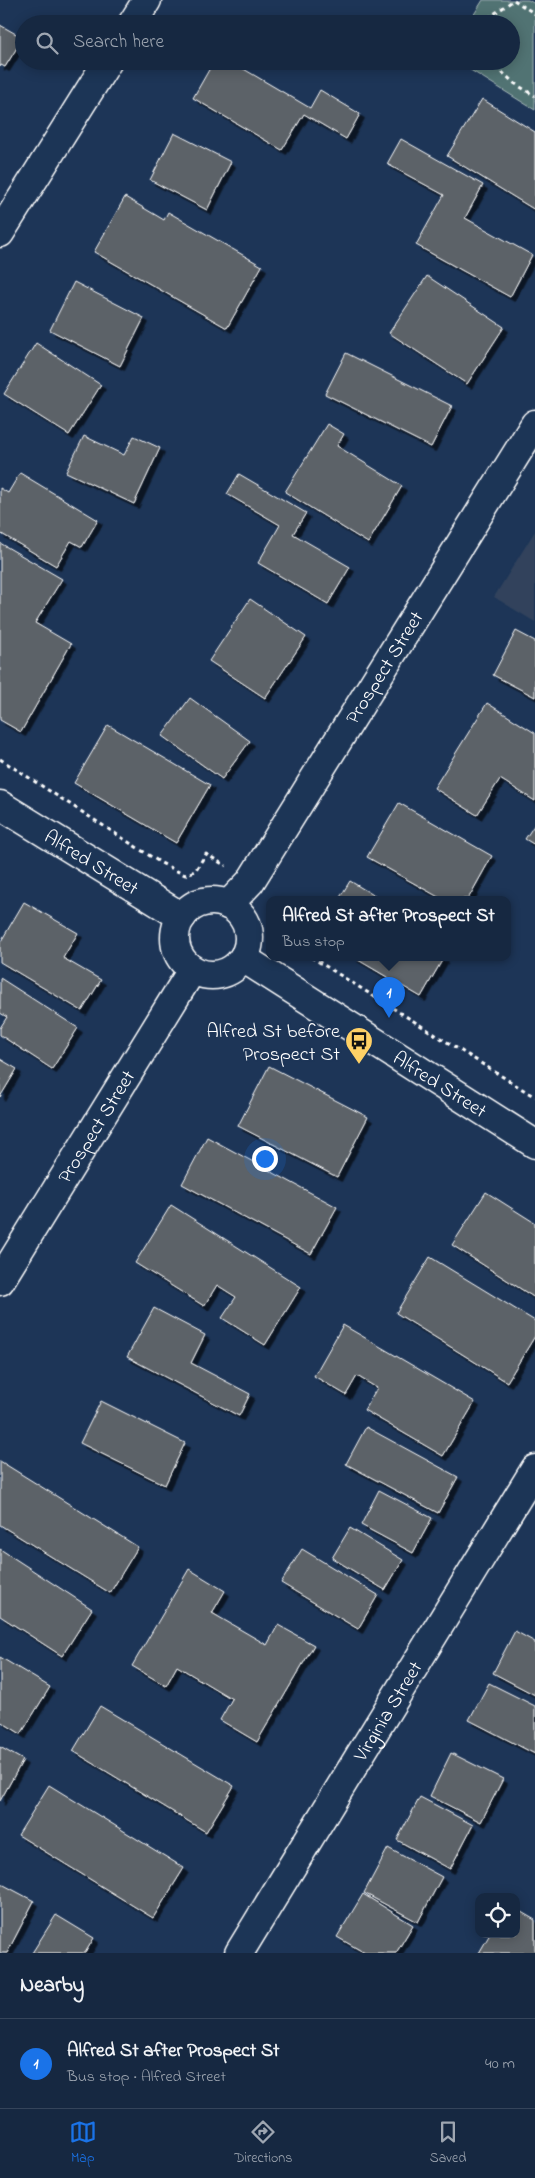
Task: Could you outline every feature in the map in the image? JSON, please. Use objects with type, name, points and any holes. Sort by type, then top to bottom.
[{"type":"street","points":[[138,15],[147,0]]},
{"type":"street","points":[[0,232],[102,70]]},
{"type":"street","name":"Prospect Street","points":[[228,905],[250,882],[535,424]]},
{"type":"street","name":"Alfred Street","points":[[0,805],[182,917]]},
{"type":"street","points":[[212,902],[228,905],[241,916],[247,926],[249,937],[243,958],[235,967],[222,974],[209,975],[192,970],[181,958],[175,940],[177,928],[182,917],[190,908],[201,903],[212,902]]},
{"type":"street","name":"Alfred Street","points":[[243,958],[535,1144]]},
{"type":"street","name":"Prospect Street","points":[[0,1281],[192,970]]},
{"type":"street","name":"Virginia Street","points":[[239,1953],[535,1468]]},
{"type":"path","points":[[492,15],[514,0],[535,14]]},
{"type":"path","points":[[500,70],[514,83],[535,96]]},
{"type":"path","points":[[0,760],[161,863],[184,875],[195,871],[206,854],[220,862]]},
{"type":"path","points":[[317,961],[535,1098]]},
{"type":"shaded area","points":[[535,531],[535,622],[494,597]]},
{"type":"green space","points":[[483,0],[528,0],[535,4],[535,110],[471,70],[520,70],[520,15],[474,15]]},
{"type":"building","points":[[0,25],[15,33],[15,51],[5,67],[1,65],[0,67]]},
{"type":"building","points":[[209,70],[245,70],[310,108],[320,90],[360,114],[346,139],[304,114],[282,150],[193,98]]},
{"type":"building","points":[[482,99],[535,132],[535,210],[447,156]]},
{"type":"building","points":[[174,133],[231,162],[207,210],[150,180]]},
{"type":"building","points":[[401,139],[483,185],[465,218],[532,255],[510,297],[416,245],[444,195],[387,164]]},
{"type":"building","points":[[125,197],[164,220],[168,212],[262,266],[227,328],[94,252]]},
{"type":"building","points":[[427,276],[504,327],[467,384],[389,333]]},
{"type":"building","points":[[74,282],[144,318],[120,366],[50,330]]},
{"type":"building","points":[[36,343],[101,385],[69,435],[4,394]]},
{"type":"building","points":[[346,353],[452,406],[431,447],[325,394]]},
{"type":"building","points":[[327,424],[344,434],[337,446],[402,486],[368,543],[285,492]]},
{"type":"building","points":[[84,436],[124,455],[134,436],[160,448],[134,504],[66,472]]},
{"type":"building","points":[[20,473],[98,520],[82,547],[71,541],[56,566],[0,533],[0,488],[8,493]]},
{"type":"building","points":[[239,474],[306,513],[293,534],[350,567],[328,604],[258,563],[280,525],[227,494]]},
{"type":"building","points":[[0,543],[62,579],[35,623],[71,644],[21,732],[0,720]]},
{"type":"building","points":[[250,599],[306,637],[265,698],[209,661]]},
{"type":"building","points":[[516,631],[535,641],[535,697],[493,675]]},
{"type":"building","points":[[190,698],[250,741],[222,779],[162,736]]},
{"type":"building","points":[[487,703],[535,733],[535,801],[500,779],[477,815],[434,788]]},
{"type":"building","points":[[108,725],[210,785],[176,843],[74,783]]},
{"type":"building","points":[[399,803],[492,856],[470,896],[437,896],[367,857]]},
{"type":"building","points":[[535,824],[535,845],[525,839]]},
{"type":"building","points":[[350,881],[375,896],[341,896]]},
{"type":"building","points":[[24,902],[78,933],[63,958],[101,980],[82,1011],[0,962],[0,943]]},
{"type":"building","points":[[360,961],[442,961],[421,997]]},
{"type":"building","points":[[0,978],[78,1028],[52,1069],[0,1035],[0,1028],[7,1017],[0,1013]]},
{"type":"building","points":[[0,1059],[17,1069],[0,1097]]},
{"type":"building","points":[[269,1066],[368,1117],[337,1177],[238,1126]]},
{"type":"building","points":[[207,1137],[337,1207],[311,1254],[182,1184]]},
{"type":"building","points":[[486,1192],[535,1223],[535,1298],[452,1245]]},
{"type":"building","points":[[171,1205],[301,1287],[265,1345],[222,1318],[236,1297],[217,1285],[204,1306],[135,1263]]},
{"type":"building","points":[[430,1257],[535,1321],[535,1336],[507,1382],[396,1313]]},
{"type":"building","points":[[154,1308],[205,1335],[191,1363],[250,1394],[239,1416],[127,1357]]},
{"type":"building","points":[[343,1325],[475,1402],[443,1456],[364,1410],[377,1388],[357,1376],[346,1395],[314,1376]]},
{"type":"building","points":[[101,1401],[185,1443],[165,1485],[80,1443]]},
{"type":"building","points":[[366,1427],[458,1477],[438,1513],[346,1464]]},
{"type":"building","points":[[0,1461],[138,1547],[110,1593],[0,1525]]},
{"type":"building","points":[[379,1490],[432,1518],[413,1553],[361,1525]]},
{"type":"building","points":[[350,1528],[403,1560],[385,1590],[332,1558]]},
{"type":"building","points":[[0,1549],[92,1609],[62,1656],[0,1616]]},
{"type":"building","points":[[302,1549],[378,1595],[358,1629],[281,1583]]},
{"type":"building","points":[[189,1569],[225,1591],[212,1613],[267,1645],[278,1625],[314,1645],[257,1742],[220,1720],[232,1699],[177,1666],[166,1686],[132,1666]]},
{"type":"building","points":[[515,1631],[535,1642],[535,1695],[493,1673]]},
{"type":"building","points":[[0,1657],[50,1687],[21,1734],[0,1721]]},
{"type":"building","points":[[489,1683],[535,1706],[535,1754],[469,1720]]},
{"type":"building","points":[[100,1706],[234,1786],[206,1832],[73,1751]]},
{"type":"building","points":[[0,1747],[23,1760],[0,1801]]},
{"type":"building","points":[[451,1753],[503,1779],[481,1822],[430,1796]]},
{"type":"building","points":[[49,1785],[184,1868],[153,1918],[18,1835]]},
{"type":"building","points":[[420,1797],[473,1825],[450,1869],[397,1840]]},
{"type":"building","points":[[388,1848],[442,1877],[418,1922],[364,1893]]},
{"type":"building","points":[[0,1883],[34,1901],[7,1953],[0,1953]]},
{"type":"building","points":[[363,1894],[413,1925],[396,1953],[365,1953],[337,1937]]},
{"type":"building","points":[[520,1911],[535,1920],[535,1953],[479,1953],[488,1938],[520,1938]]},
{"type":"building","points":[[56,1915],[94,1938],[85,1953],[32,1953]]},
{"type":"place","name":"Alfred St after Prospect St","points":[[389,1018]]},
{"type":"place","name":"Alfred St before Prospect St","points":[[359,1065]]}]
